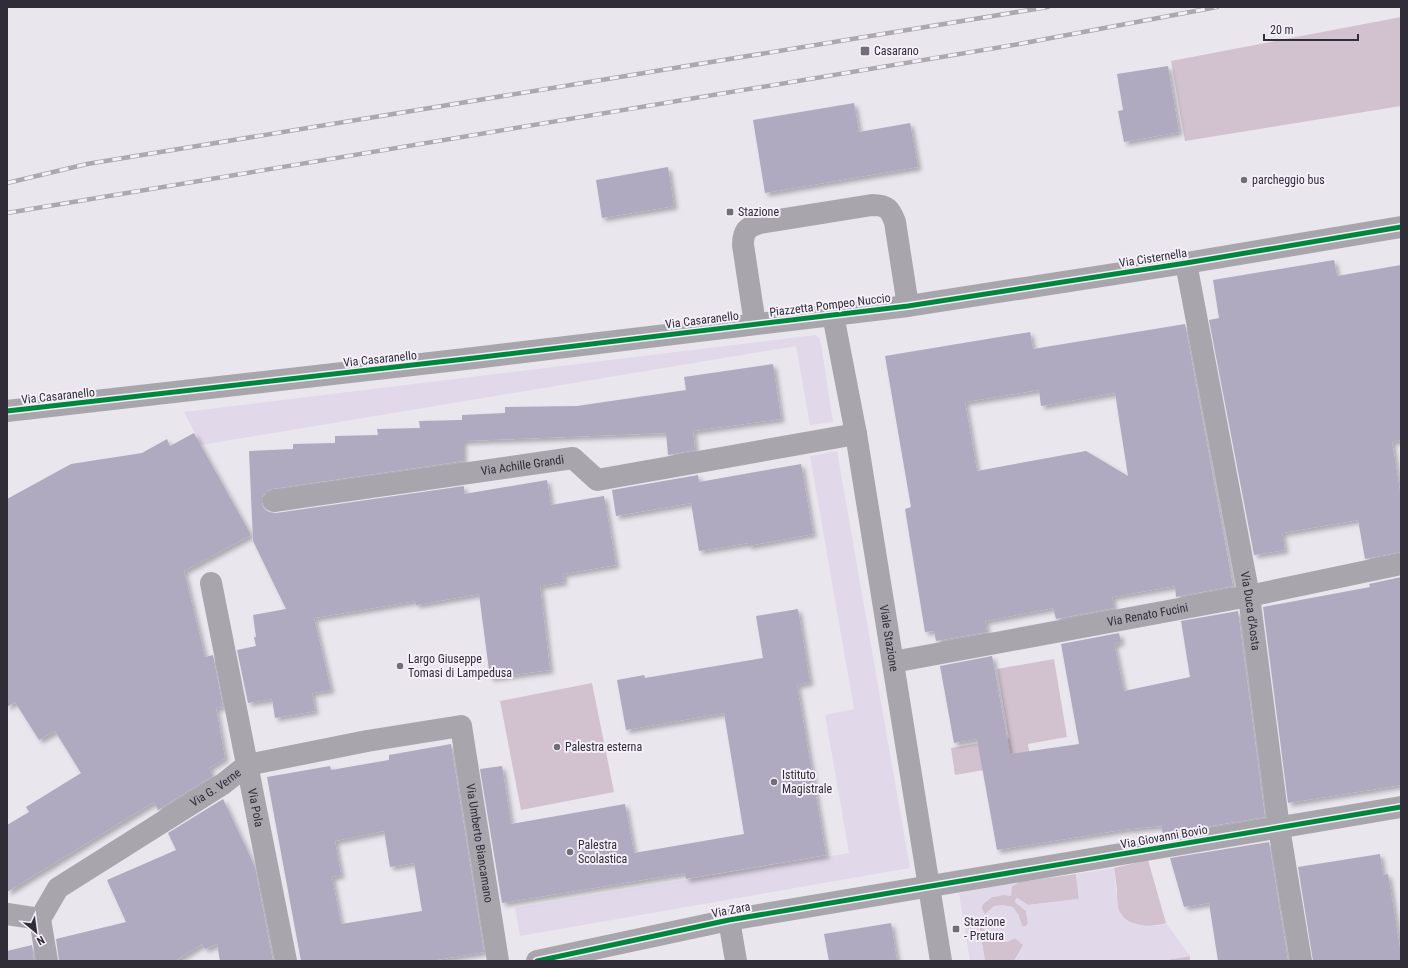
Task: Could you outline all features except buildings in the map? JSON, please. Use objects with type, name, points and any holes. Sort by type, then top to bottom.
[{"type":"street","name":"Piazzetta Pompeo Nuccio","points":[[872,205],[887,207],[895,222],[908,306],[833,315],[755,324],[743,245],[743,238],[746,230],[760,223],[872,205]]},
{"type":"street","name":"Via Cisternella","points":[[908,306],[1186,263],[1401,227]]},
{"type":"street","name":"Via Duca d'Aosta","points":[[1186,263],[1249,596],[1279,828],[1301,961]]},
{"type":"street","name":"Viale Stazione","points":[[833,315],[856,434],[941,961]]},
{"type":"street","name":"Via Casaranello","points":[[7,411],[474,358],[755,324]]},
{"type":"street","name":"Via Achille Grandi","points":[[274,501],[574,458],[596,480],[856,434]]},
{"type":"street","name":"Via Renato Fucini","points":[[893,662],[1249,596],[1401,564]]},
{"type":"street","name":"Via Pola","points":[[211,583],[286,961]]},
{"type":"street","name":"Via G. Verne","points":[[40,919],[58,888],[223,784],[247,764],[368,741],[461,726]]},
{"type":"street","name":"Via Umberto Biancamano","points":[[461,726],[498,961]]},
{"type":"street","name":"Via Giovanni Bovio","points":[[930,886],[1401,807]]},
{"type":"street","name":"Via Zara","points":[[537,961],[729,920],[930,886]]},
{"type":"street","points":[[7,914],[40,919],[47,961]]},
{"type":"street","points":[[729,920],[736,961]]},
{"type":"shaded area","points":[[1401,17],[1401,106],[1185,141],[1171,61]]},
{"type":"shaded area","points":[[815,335],[819,338],[821,344],[833,422],[810,425],[796,346],[201,445],[184,412]]},
{"type":"shaded area","points":[[837,451],[910,868],[520,936],[515,908],[849,853],[825,715],[854,709],[810,456]]},
{"type":"shaded area","points":[[1054,659],[1067,737],[1028,744],[1031,762],[955,775],[951,748],[1009,738],[997,669]]},
{"type":"shaded area","name":"Palestra esterna","points":[[592,683],[614,792],[521,810],[500,701]]},
{"type":"shaded area","points":[[1148,860],[1166,923],[1153,926],[1131,923],[1121,915],[1118,908],[1114,868]]},
{"type":"shaded area","points":[[1114,868],[1118,909],[1124,918],[1130,922],[1144,926],[1157,926],[1166,923],[1190,956],[1160,961],[1014,961],[1023,945],[1015,938],[1007,942],[997,941],[979,926],[985,961],[970,961],[959,893],[1020,882],[1012,886],[1011,896],[1003,895],[992,897],[984,903],[981,908],[985,914],[994,906],[1003,905],[1013,907],[1018,914],[1022,926],[1026,926],[1028,923],[1026,911],[1015,902],[1016,898],[1028,905],[1079,899],[1076,874]]},
{"type":"shaded area","points":[[1076,874],[1079,899],[1028,905],[1017,898],[1015,902],[1026,911],[1028,923],[1026,926],[1022,926],[1018,914],[985,915],[981,907],[992,897],[1003,895],[1012,886],[1020,882]]},
{"type":"shaded area","points":[[979,926],[989,935],[1007,942],[1015,938],[1024,945],[1014,961],[985,961]]},
{"type":"shaded area","points":[[1190,956],[1190,961],[1160,961]]},
{"type":"railway","points":[[7,183],[87,164],[1048,7]]},
{"type":"railway","points":[[7,213],[1019,44],[1217,7]]},
{"type":"cycle path","points":[[7,411],[474,358],[908,306],[1186,263],[1401,227]]},
{"type":"cycle path","points":[[537,961],[729,920],[1401,807]]},
{"type":"place","name":"Casarano","points":[[865,51]]},
{"type":"place","name":"parcheggio bus","points":[[1244,180]]},
{"type":"place","name":"Stazione","points":[[730,212]]},
{"type":"place","name":"Largo Giuseppe Tomasi di Lampedusa","points":[[400,666]]},
{"type":"place","name":"Palestra esterna","points":[[557,747]]},
{"type":"place","name":"Istituto Magistrale","points":[[774,782]]},
{"type":"place","name":"Palestra Scolastica","points":[[570,852]]},
{"type":"place","name":"Stazione - Pretura","points":[[956,929]]}]
